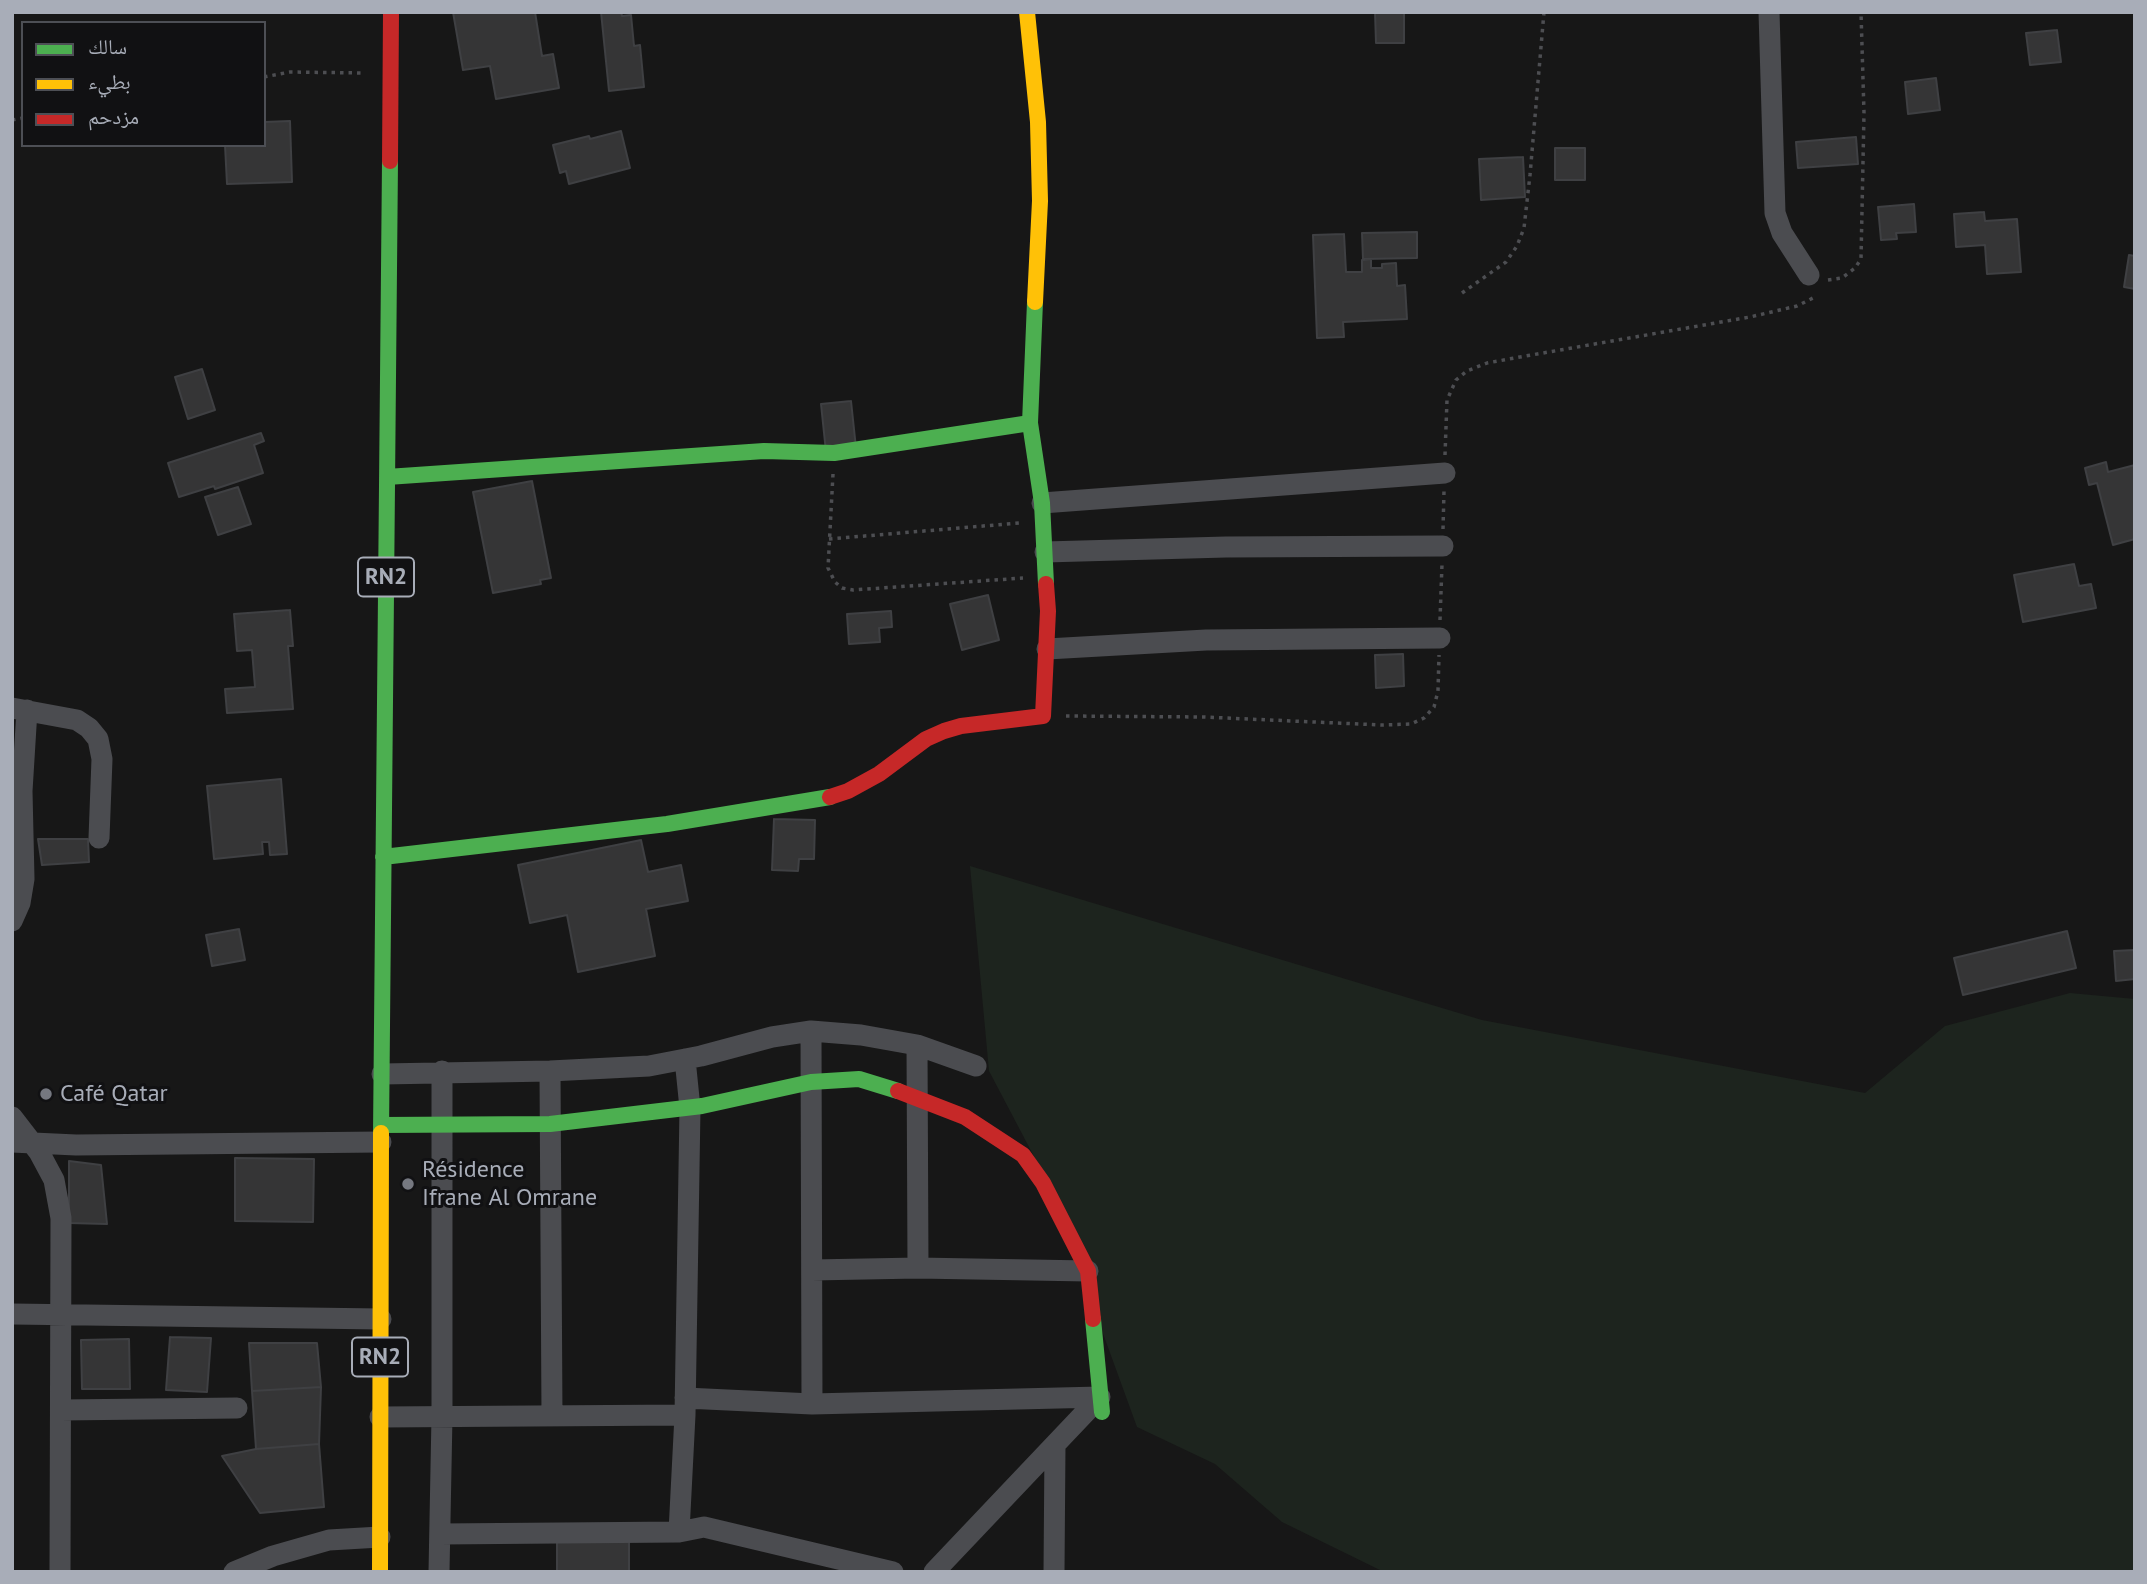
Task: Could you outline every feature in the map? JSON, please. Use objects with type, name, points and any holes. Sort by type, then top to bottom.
[{"type":"main road","name":"RN2","points":[[380,1572],[391,12]]},
{"type":"main road","points":[[383,857],[667,824],[831,797],[879,774],[926,739],[944,731],[961,726],[1043,716],[1047,649],[1045,552],[1043,512],[1030,423],[1040,201],[1038,122],[1027,12]]},
{"type":"main road","points":[[387,477],[750,451],[834,453],[1030,423]]},
{"type":"main road","points":[[381,1134],[442,1125],[550,1124],[690,1108],[811,1083],[859,1079],[917,1097],[965,1117],[1023,1155],[1043,1183],[1088,1271],[1101,1405]]},
{"type":"street","points":[[1769,12],[1775,213],[1782,233],[1809,275]]},
{"type":"street","points":[[1043,512],[1445,472]]},
{"type":"street","points":[[1045,552],[1226,547],[1443,546]]},
{"type":"street","points":[[1047,649],[1206,640],[1440,638]]},
{"type":"street","points":[[12,921],[20,903],[24,879],[20,709],[77,720],[89,727],[98,739],[102,759],[99,838]]},
{"type":"street","points":[[382,1074],[649,1066],[772,1037],[811,1031],[861,1035],[917,1045],[976,1066]]},
{"type":"street","points":[[811,1031],[812,1404]]},
{"type":"street","points":[[917,1045],[918,1268]]},
{"type":"street","points":[[679,1532],[685,1407],[690,1108],[685,1059]]},
{"type":"street","points":[[550,1071],[552,1416]]},
{"type":"street","points":[[439,1572],[442,1072]]},
{"type":"street","points":[[12,1117],[22,1142],[54,1180],[61,1218],[60,1572]]},
{"type":"street","points":[[22,1142],[76,1145],[381,1134]]},
{"type":"street","points":[[812,1270],[918,1268],[1088,1271]]},
{"type":"street","points":[[12,1314],[381,1319]]},
{"type":"street","points":[[380,1417],[552,1416],[685,1407],[812,1404],[1101,1405]]},
{"type":"street","points":[[934,1572],[1055,1445],[1101,1405]]},
{"type":"street","points":[[61,1410],[237,1408]]},
{"type":"street","points":[[1054,1572],[1055,1445]]},
{"type":"street","points":[[440,1534],[679,1532],[704,1527],[893,1572]]},
{"type":"street","points":[[234,1572],[273,1556],[328,1541],[380,1537]]},
{"type":"path","points":[[1462,293],[1506,262],[1517,246],[1524,228],[1544,12]]},
{"type":"path","points":[[1809,275],[1824,281],[1842,278],[1855,268],[1861,259],[1864,113],[1860,12]]},
{"type":"path","points":[[266,77],[290,72],[391,73]]},
{"type":"path","points":[[834,453],[828,568],[835,582],[842,588],[853,590],[1046,576]]},
{"type":"path","points":[[830,539],[1043,512]]},
{"type":"shaded area","points":[[970,866],[1482,1020],[1865,1093],[1945,1026],[2070,993],[2135,999],[2135,1572],[1384,1572],[1282,1522],[1215,1464],[1137,1427],[1049,1185],[989,1071]]},
{"type":"building","points":[[453,12],[535,12],[542,56],[553,54],[559,88],[496,99],[490,66],[463,70]]},
{"type":"building","points":[[601,12],[631,15],[634,46],[640,45],[644,87],[609,91]]},
{"type":"building","points":[[1375,12],[1404,12],[1404,43],[1376,43]]},
{"type":"building","points":[[2057,30],[2061,62],[2030,65],[2026,33]]},
{"type":"building","points":[[1936,78],[1940,110],[1908,114],[1905,82]]},
{"type":"building","points":[[290,121],[292,182],[227,184],[225,147],[266,147],[266,122]]},
{"type":"building","points":[[621,131],[630,168],[569,184],[566,171],[560,173],[553,145]]},
{"type":"building","points":[[1856,137],[1858,164],[1798,168],[1796,142]]},
{"type":"building","points":[[1555,148],[1585,148],[1585,180],[1555,180]]},
{"type":"building","points":[[1523,157],[1525,197],[1481,200],[1479,159]]},
{"type":"building","points":[[1914,204],[1916,232],[1896,233],[1897,239],[1881,240],[1878,207]]},
{"type":"building","points":[[1984,212],[1985,221],[2017,219],[2021,272],[1987,274],[1985,245],[1956,247],[1954,214]]},
{"type":"building","points":[[1417,232],[1417,258],[1363,259],[1362,233]]},
{"type":"building","points":[[1344,234],[1346,272],[1362,272],[1362,260],[1371,259],[1371,268],[1382,268],[1382,264],[1396,263],[1397,286],[1405,285],[1407,319],[1343,322],[1344,337],[1317,338],[1313,235]]},
{"type":"building","points":[[2129,255],[2135,256],[2135,289],[2124,287]]},
{"type":"building","points":[[202,369],[215,410],[188,419],[175,377]]},
{"type":"building","points":[[851,401],[856,448],[826,452],[821,404]]},
{"type":"building","points":[[261,433],[264,441],[254,445],[263,473],[215,489],[214,486],[179,497],[168,463]]},
{"type":"building","points":[[2106,462],[2108,472],[2135,465],[2135,539],[2113,545],[2097,483],[2089,485],[2085,468]]},
{"type":"building","points":[[532,481],[551,578],[540,580],[541,584],[493,593],[473,492]]},
{"type":"building","points":[[238,487],[251,524],[218,535],[205,497]]},
{"type":"building","points":[[2074,564],[2079,586],[2091,584],[2096,608],[2023,622],[2014,575]]},
{"type":"building","points":[[988,595],[999,640],[962,650],[950,604]]},
{"type":"building","points":[[290,610],[293,646],[288,646],[293,709],[227,713],[225,689],[255,687],[252,650],[237,651],[234,614]]},
{"type":"building","points":[[891,611],[892,627],[879,628],[880,642],[849,644],[847,614]]},
{"type":"building","points":[[1403,654],[1404,686],[1376,688],[1375,655]]},
{"type":"building","points":[[281,779],[287,854],[270,855],[269,842],[262,842],[263,854],[214,859],[207,786]]},
{"type":"building","points":[[774,819],[815,820],[814,859],[799,859],[798,871],[772,870]]},
{"type":"building","points":[[38,839],[88,839],[89,862],[42,865]]},
{"type":"building","points":[[641,840],[648,872],[681,865],[688,901],[646,909],[655,956],[578,972],[567,915],[530,923],[518,865]]},
{"type":"building","points":[[239,929],[245,960],[212,966],[206,935]]},
{"type":"building","points":[[2067,931],[2076,968],[1963,995],[1954,958]]},
{"type":"building","points":[[2135,950],[2135,979],[2116,981],[2114,951]]},
{"type":"building","points":[[235,1158],[314,1159],[313,1222],[235,1221]]},
{"type":"building","points":[[69,1161],[101,1165],[107,1224],[69,1223]]},
{"type":"building","points":[[170,1337],[211,1338],[207,1392],[166,1390]]},
{"type":"building","points":[[129,1339],[130,1389],[82,1389],[81,1340]]},
{"type":"building","points":[[249,1343],[317,1343],[321,1387],[252,1391]]},
{"type":"building","points":[[321,1387],[319,1444],[256,1449],[252,1391]]},
{"type":"building","points":[[319,1444],[324,1507],[260,1513],[222,1456],[256,1449]]},
{"type":"building","points":[[557,1539],[629,1539],[629,1572],[557,1572]]},
{"type":"traffic: fast","points":[[381,1133],[390,161]]},
{"type":"traffic: fast","points":[[387,477],[764,451],[834,453],[1030,423],[1035,302]]},
{"type":"traffic: fast","points":[[1030,423],[1042,503],[1046,584]]},
{"type":"traffic: fast","points":[[383,857],[667,824],[830,797]]},
{"type":"traffic: fast","points":[[381,1125],[550,1124],[702,1106],[811,1082],[859,1079],[898,1091]]},
{"type":"traffic: fast","points":[[1093,1319],[1102,1412]]},
{"type":"traffic: slow","points":[[1027,12],[1038,122],[1040,201],[1035,302]]},
{"type":"traffic: slow","points":[[380,1572],[381,1133]]},
{"type":"traffic: jam","points":[[390,161],[391,12]]},
{"type":"traffic: jam","points":[[830,797],[848,791],[879,774],[926,739],[944,731],[961,726],[1043,716],[1048,611],[1046,584]]},
{"type":"traffic: jam","points":[[898,1091],[965,1117],[1023,1155],[1043,1183],[1088,1271],[1093,1319]]},
{"type":"place","name":"Café Qatar","points":[[46,1094]]},
{"type":"place","name":"Résidence Ifrane Al Omrane","points":[[408,1184]]}]
